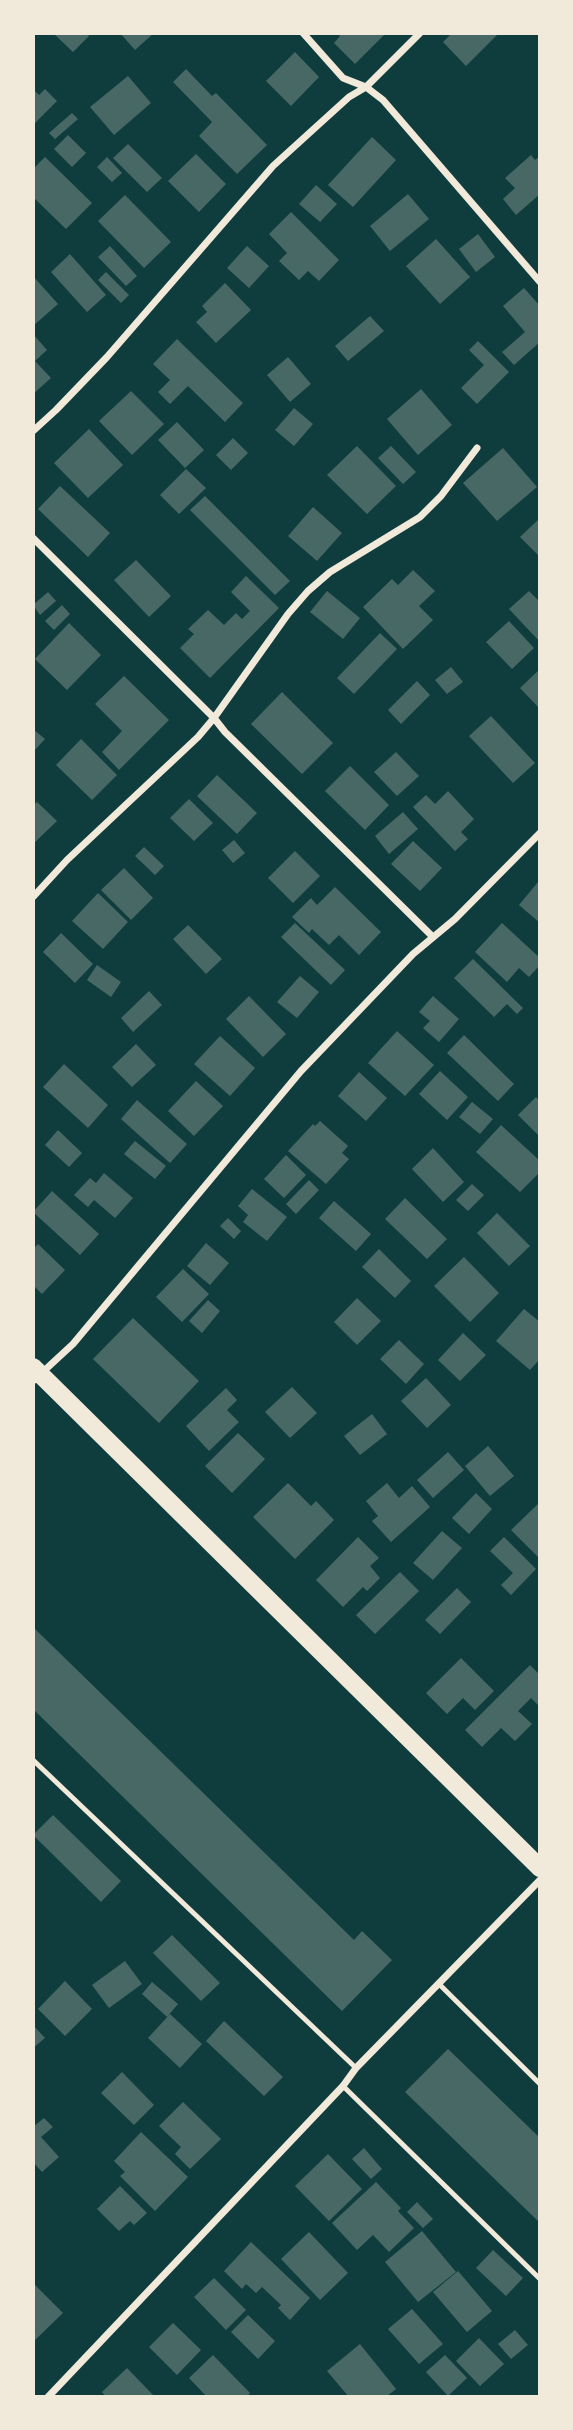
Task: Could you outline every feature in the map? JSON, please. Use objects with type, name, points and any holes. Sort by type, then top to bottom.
[{"type":"main road","points":[[36,1374],[540,1868]]},
{"type":"street","points":[[303,33],[343,78],[366,87],[383,100],[540,282]]},
{"type":"street","points":[[33,431],[57,411],[107,356],[273,166],[349,96],[366,87],[421,33]]},
{"type":"street","points":[[33,897],[67,860],[198,737],[214,719],[288,614],[308,591],[330,572],[420,517],[441,496],[477,448]]},
{"type":"street","points":[[33,538],[433,937]]},
{"type":"street","points":[[36,1374],[73,1344],[301,1071],[413,954],[455,919],[540,833]]},
{"type":"street","points":[[48,2397],[343,2086],[356,2068],[540,1880]]},
{"type":"lane","points":[[33,1760],[356,2068]]},
{"type":"lane","points":[[438,1983],[540,2084]]},
{"type":"lane","points":[[343,2086],[540,2278]]},
{"type":"building","points":[[53,33],[87,33],[89,36],[73,52]]},
{"type":"building","points":[[120,33],[154,33],[135,50]]},
{"type":"building","points":[[337,33],[386,33],[355,64],[334,43],[340,36]]},
{"type":"building","points":[[452,33],[497,35],[466,66],[443,42]]},
{"type":"building","points":[[295,52],[319,77],[291,106],[266,81]]},
{"type":"building","points":[[186,69],[212,96],[216,93],[267,145],[237,174],[199,136],[212,122],[173,82]]},
{"type":"building","points":[[128,76],[151,103],[114,135],[90,107]]},
{"type":"building","points":[[33,89],[39,95],[45,89],[57,101],[33,125]]},
{"type":"building","points":[[72,113],[78,119],[55,139],[49,133]]},
{"type":"building","points":[[68,135],[86,153],[72,167],[54,149]]},
{"type":"building","points":[[372,137],[396,160],[353,207],[328,185]]},
{"type":"building","points":[[128,144],[162,178],[147,192],[113,158]]},
{"type":"building","points":[[196,154],[226,184],[199,212],[168,181]]},
{"type":"building","points":[[531,155],[535,160],[540,156],[540,194],[516,215],[503,199],[515,188],[505,178]]},
{"type":"building","points":[[45,157],[92,203],[66,229],[33,197],[33,169]]},
{"type":"building","points":[[107,157],[122,173],[112,182],[97,167]]},
{"type":"building","points":[[316,185],[337,204],[320,222],[299,204]]},
{"type":"building","points":[[408,194],[429,219],[390,251],[370,226]]},
{"type":"building","points":[[125,195],[171,242],[144,268],[98,221]]},
{"type":"building","points":[[291,212],[339,260],[319,281],[308,271],[299,280],[279,261],[287,253],[269,234]]},
{"type":"building","points":[[478,234],[495,257],[476,272],[459,249]]},
{"type":"building","points":[[436,239],[470,277],[440,304],[406,266]]},
{"type":"building","points":[[110,246],[137,276],[126,286],[98,257]]},
{"type":"building","points":[[247,246],[269,266],[249,288],[227,268]]},
{"type":"building","points":[[70,254],[106,295],[87,312],[51,272]]},
{"type":"building","points":[[106,272],[129,295],[121,303],[98,280]]},
{"type":"building","points":[[33,276],[58,304],[33,326]]},
{"type":"building","points":[[225,283],[251,310],[216,343],[196,322],[207,312],[202,306]]},
{"type":"building","points":[[524,288],[540,306],[540,342],[514,365],[502,352],[525,332],[503,306]]},
{"type":"building","points":[[370,316],[384,331],[348,361],[335,346]]},
{"type":"building","points":[[33,334],[47,350],[35,361],[51,378],[33,394]]},
{"type":"building","points":[[177,339],[243,403],[225,422],[188,386],[170,404],[158,392],[170,380],[153,364]]},
{"type":"building","points":[[478,341],[509,372],[477,404],[461,388],[484,365],[469,350]]},
{"type":"building","points":[[288,357],[311,384],[290,402],[267,375]]},
{"type":"building","points":[[421,389],[452,425],[418,455],[387,419]]},
{"type":"building","points":[[131,391],[164,424],[132,455],[99,421]]},
{"type":"building","points":[[294,408],[313,424],[294,446],[275,430]]},
{"type":"building","points":[[177,422],[204,450],[185,468],[158,440]]},
{"type":"building","points":[[89,429],[123,465],[88,498],[54,463]]},
{"type":"building","points":[[233,438],[248,453],[231,470],[216,455]]},
{"type":"building","points":[[357,446],[396,486],[367,514],[327,475]]},
{"type":"building","points":[[391,446],[416,472],[403,484],[378,458]]},
{"type":"building","points":[[503,448],[537,487],[497,521],[463,483]]},
{"type":"building","points":[[186,469],[206,488],[179,514],[160,495]]},
{"type":"building","points":[[60,486],[110,533],[88,557],[38,509]]},
{"type":"building","points":[[205,496],[290,581],[275,595],[190,510]]},
{"type":"building","points":[[313,507],[342,533],[317,561],[288,536]]},
{"type":"building","points":[[540,518],[540,557],[520,537]]},
{"type":"building","points":[[136,560],[171,596],[149,617],[114,580]]},
{"type":"building","points":[[413,570],[435,591],[419,606],[433,620],[403,649],[363,607],[392,579],[398,585]]},
{"type":"building","points":[[246,576],[279,608],[210,678],[180,648],[194,634],[188,629],[208,610],[224,625],[236,613],[242,619],[250,611],[231,592]]},
{"type":"building","points":[[327,591],[360,618],[343,639],[310,612]]},
{"type":"building","points":[[529,591],[540,602],[540,642],[509,609]]},
{"type":"building","points":[[48,592],[56,601],[40,615],[33,605]]},
{"type":"building","points":[[62,605],[70,614],[54,630],[45,621]]},
{"type":"building","points":[[509,621],[534,648],[512,669],[486,642]]},
{"type":"building","points":[[69,623],[101,655],[67,690],[35,659]]},
{"type":"building","points":[[380,633],[397,649],[354,694],[337,678]]},
{"type":"building","points":[[451,667],[463,682],[447,694],[435,680]]},
{"type":"building","points":[[540,669],[540,709],[520,688]]},
{"type":"building","points":[[124,676],[169,720],[119,770],[102,752],[122,731],[95,704]]},
{"type":"building","points":[[417,681],[430,695],[401,724],[388,710]]},
{"type":"building","points":[[282,692],[333,743],[302,774],[251,724]]},
{"type":"building","points":[[491,716],[535,763],[513,783],[469,736]]},
{"type":"building","points":[[33,729],[45,739],[33,752]]},
{"type":"building","points":[[81,739],[117,775],[92,800],[56,765]]},
{"type":"building","points":[[396,752],[419,776],[397,796],[374,772]]},
{"type":"building","points":[[350,766],[389,805],[365,830],[325,791]]},
{"type":"building","points":[[217,775],[257,813],[237,834],[197,796]]},
{"type":"building","points":[[448,791],[474,819],[461,832],[468,839],[455,851],[413,807],[426,795],[435,804]]},
{"type":"building","points":[[189,799],[213,823],[194,841],[170,818]]},
{"type":"building","points":[[37,802],[57,821],[33,844],[33,806]]},
{"type":"building","points":[[403,812],[418,829],[389,854],[375,836]]},
{"type":"building","points":[[234,840],[245,853],[233,863],[222,850]]},
{"type":"building","points":[[413,841],[442,868],[420,891],[391,864]]},
{"type":"building","points":[[144,847],[164,866],[155,875],[135,856]]},
{"type":"building","points":[[295,851],[320,876],[293,903],[268,878]]},
{"type":"building","points":[[124,868],[153,898],[131,920],[101,890]]},
{"type":"building","points":[[538,882],[540,884],[540,923],[519,905]]},
{"type":"building","points":[[335,887],[381,932],[359,955],[339,935],[329,945],[312,929],[309,933],[292,917],[311,898],[317,905]]},
{"type":"building","points":[[98,893],[128,922],[103,949],[72,921]]},
{"type":"building","points":[[295,923],[345,970],[331,985],[281,937]]},
{"type":"building","points":[[502,923],[540,958],[540,965],[529,977],[519,968],[507,982],[475,952]]},
{"type":"building","points":[[188,925],[222,959],[206,974],[173,939]]},
{"type":"building","points":[[61,933],[93,964],[75,983],[43,952]]},
{"type":"building","points":[[473,959],[523,1008],[517,1014],[507,1004],[494,1017],[454,978]]},
{"type":"building","points":[[97,965],[121,982],[111,997],[87,980]]},
{"type":"building","points":[[300,976],[319,992],[297,1018],[277,1002]]},
{"type":"building","points":[[149,991],[162,1005],[133,1032],[121,1018]]},
{"type":"building","points":[[249,996],[286,1034],[263,1057],[226,1019]]},
{"type":"building","points":[[433,996],[459,1019],[439,1042],[423,1028],[430,1021],[419,1012]]},
{"type":"building","points":[[397,1031],[434,1065],[405,1096],[368,1063]]},
{"type":"building","points":[[464,1035],[514,1084],[498,1101],[447,1053]]},
{"type":"building","points":[[220,1036],[255,1068],[230,1096],[194,1064]]},
{"type":"building","points":[[136,1044],[156,1065],[132,1087],[112,1067]]},
{"type":"building","points":[[64,1064],[108,1105],[88,1128],[43,1087]]},
{"type":"building","points":[[440,1071],[468,1097],[447,1120],[419,1094]]},
{"type":"building","points":[[359,1072],[387,1098],[366,1121],[338,1096]]},
{"type":"building","points":[[196,1081],[223,1106],[194,1136],[168,1111]]},
{"type":"building","points":[[536,1097],[540,1101],[540,1137],[518,1115]]},
{"type":"building","points":[[137,1100],[187,1144],[170,1163],[121,1119]]},
{"type":"building","points":[[472,1102],[493,1119],[480,1134],[459,1117]]},
{"type":"building","points":[[320,1121],[348,1146],[342,1153],[349,1159],[326,1184],[288,1151],[313,1124],[315,1126]]},
{"type":"building","points":[[501,1125],[540,1161],[540,1172],[520,1192],[476,1152]]},
{"type":"building","points":[[58,1130],[82,1153],[69,1167],[45,1145]]},
{"type":"building","points":[[135,1141],[166,1166],[155,1179],[124,1154]]},
{"type":"building","points":[[433,1148],[464,1182],[443,1202],[412,1169]]},
{"type":"building","points":[[286,1155],[306,1175],[284,1198],[264,1179]]},
{"type":"building","points":[[104,1173],[133,1198],[115,1218],[94,1200],[88,1207],[74,1195],[90,1178],[96,1183]]},
{"type":"building","points":[[309,1180],[319,1190],[296,1214],[286,1204]]},
{"type":"building","points":[[472,1184],[484,1195],[468,1211],[456,1200]]},
{"type":"building","points":[[252,1189],[287,1217],[267,1241],[243,1222],[248,1215],[238,1206]]},
{"type":"building","points":[[52,1191],[99,1234],[80,1255],[33,1212]]},
{"type":"building","points":[[405,1198],[447,1239],[427,1259],[385,1219]]},
{"type":"building","points":[[334,1201],[371,1234],[356,1251],[319,1218]]},
{"type":"building","points":[[497,1213],[530,1246],[509,1266],[477,1233]]},
{"type":"building","points":[[228,1218],[241,1231],[234,1239],[220,1226]]},
{"type":"building","points":[[206,1243],[229,1263],[210,1285],[187,1266]]},
{"type":"building","points":[[38,1244],[65,1270],[42,1294],[33,1285],[33,1249]]},
{"type":"building","points":[[379,1249],[411,1281],[395,1298],[362,1267]]},
{"type":"building","points":[[464,1257],[499,1293],[470,1322],[434,1286]]},
{"type":"building","points":[[183,1269],[209,1294],[182,1322],[156,1297]]},
{"type":"building","points":[[357,1298],[381,1321],[357,1345],[334,1322]]},
{"type":"building","points":[[208,1300],[220,1311],[202,1333],[189,1321]]},
{"type":"building","points":[[524,1309],[540,1322],[540,1359],[530,1370],[496,1341]]},
{"type":"building","points":[[133,1318],[199,1381],[159,1423],[93,1359]]},
{"type":"building","points":[[463,1333],[486,1355],[460,1381],[438,1360]]},
{"type":"building","points":[[399,1340],[424,1364],[406,1384],[380,1359]]},
{"type":"building","points":[[426,1378],[451,1405],[427,1428],[401,1401]]},
{"type":"building","points":[[292,1387],[317,1413],[290,1438],[265,1412]]},
{"type":"building","points":[[226,1388],[237,1400],[227,1410],[239,1422],[209,1451],[186,1426]]},
{"type":"building","points":[[372,1414],[387,1434],[360,1455],[344,1436]]},
{"type":"building","points":[[238,1433],[265,1459],[232,1493],[205,1466]]},
{"type":"building","points":[[488,1446],[514,1476],[490,1496],[465,1466]]},
{"type":"building","points":[[448,1452],[464,1470],[433,1498],[417,1480]]},
{"type":"building","points":[[288,1483],[311,1506],[316,1501],[334,1520],[295,1559],[253,1517]]},
{"type":"building","points":[[387,1483],[399,1498],[412,1486],[430,1507],[391,1542],[372,1521],[378,1516],[366,1501]]},
{"type":"building","points":[[476,1493],[492,1509],[469,1534],[452,1518]]},
{"type":"building","points":[[540,1502],[540,1559],[511,1530]]},
{"type":"building","points":[[442,1531],[462,1548],[433,1580],[413,1563]]},
{"type":"building","points":[[358,1537],[379,1558],[370,1566],[380,1578],[367,1591],[363,1587],[343,1607],[316,1580]]},
{"type":"building","points":[[504,1537],[536,1569],[511,1595],[501,1585],[513,1573],[490,1551]]},
{"type":"building","points":[[400,1572],[419,1591],[375,1634],[356,1615]]},
{"type":"building","points":[[457,1588],[471,1602],[440,1634],[425,1620]]},
{"type":"building","points":[[33,1627],[354,1940],[362,1931],[392,1960],[342,2011],[33,1709]]},
{"type":"building","points":[[461,1658],[494,1691],[475,1710],[463,1698],[447,1714],[426,1693]]},
{"type":"building","points":[[530,1665],[540,1675],[540,1707],[531,1698],[518,1711],[532,1724],[515,1741],[501,1728],[482,1747],[465,1730]]},
{"type":"building","points":[[53,1815],[121,1881],[101,1902],[33,1835]]},
{"type":"building","points":[[172,1935],[220,1983],[201,2001],[153,1953]]},
{"type":"building","points":[[125,1961],[142,1984],[109,2008],[92,1985]]},
{"type":"building","points":[[65,1981],[92,2009],[65,2036],[38,2009]]},
{"type":"building","points":[[152,1982],[178,2004],[167,2017],[142,1994]]},
{"type":"building","points":[[170,2014],[202,2044],[180,2068],[148,2038]]},
{"type":"building","points":[[224,2021],[283,2077],[264,2096],[206,2041]]},
{"type":"building","points":[[33,2025],[45,2038],[33,2048]]},
{"type":"building","points":[[448,2049],[540,2138],[540,2223],[405,2092]]},
{"type":"building","points":[[122,2072],[154,2105],[134,2125],[101,2093]]},
{"type":"building","points":[[183,2102],[221,2139],[190,2169],[175,2154],[181,2147],[159,2126]]},
{"type":"building","points":[[44,2118],[53,2127],[41,2137],[59,2157],[42,2172],[33,2162],[33,2127]]},
{"type":"building","points":[[141,2132],[188,2177],[155,2211],[120,2176],[125,2172],[114,2161]]},
{"type":"building","points":[[364,2148],[382,2169],[371,2179],[352,2159]]},
{"type":"building","points":[[328,2154],[362,2189],[329,2221],[295,2186]]},
{"type":"building","points":[[376,2182],[401,2208],[398,2211],[414,2228],[389,2252],[373,2235],[357,2250],[332,2223]]},
{"type":"building","points":[[120,2186],[147,2213],[134,2225],[130,2221],[119,2231],[97,2209]]},
{"type":"building","points":[[417,2202],[433,2219],[423,2228],[407,2212]]},
{"type":"building","points":[[422,2231],[456,2272],[418,2302],[385,2262]]},
{"type":"building","points":[[309,2232],[348,2273],[320,2300],[281,2259]]},
{"type":"building","points":[[251,2242],[310,2298],[290,2320],[278,2308],[281,2305],[262,2287],[256,2293],[246,2284],[242,2289],[224,2271]]},
{"type":"building","points":[[493,2250],[523,2278],[506,2296],[476,2268]]},
{"type":"building","points":[[458,2271],[492,2311],[467,2332],[433,2292]]},
{"type":"building","points":[[214,2278],[246,2310],[226,2330],[194,2297]]},
{"type":"building","points":[[33,2283],[63,2313],[33,2342]]},
{"type":"building","points":[[412,2309],[443,2344],[419,2364],[388,2329]]},
{"type":"building","points":[[248,2315],[275,2341],[258,2359],[231,2332]]},
{"type":"building","points":[[173,2323],[201,2350],[177,2375],[149,2347]]},
{"type":"building","points":[[515,2330],[528,2345],[511,2359],[498,2344]]},
{"type":"building","points":[[479,2338],[504,2364],[480,2386],[456,2361]]},
{"type":"building","points":[[360,2344],[396,2389],[386,2397],[349,2397],[327,2371]]},
{"type":"building","points":[[213,2355],[250,2393],[247,2397],[207,2397],[189,2378]]},
{"type":"building","points":[[445,2355],[467,2378],[448,2396],[426,2372]]},
{"type":"building","points":[[127,2368],[155,2397],[106,2397],[102,2392]]}]
